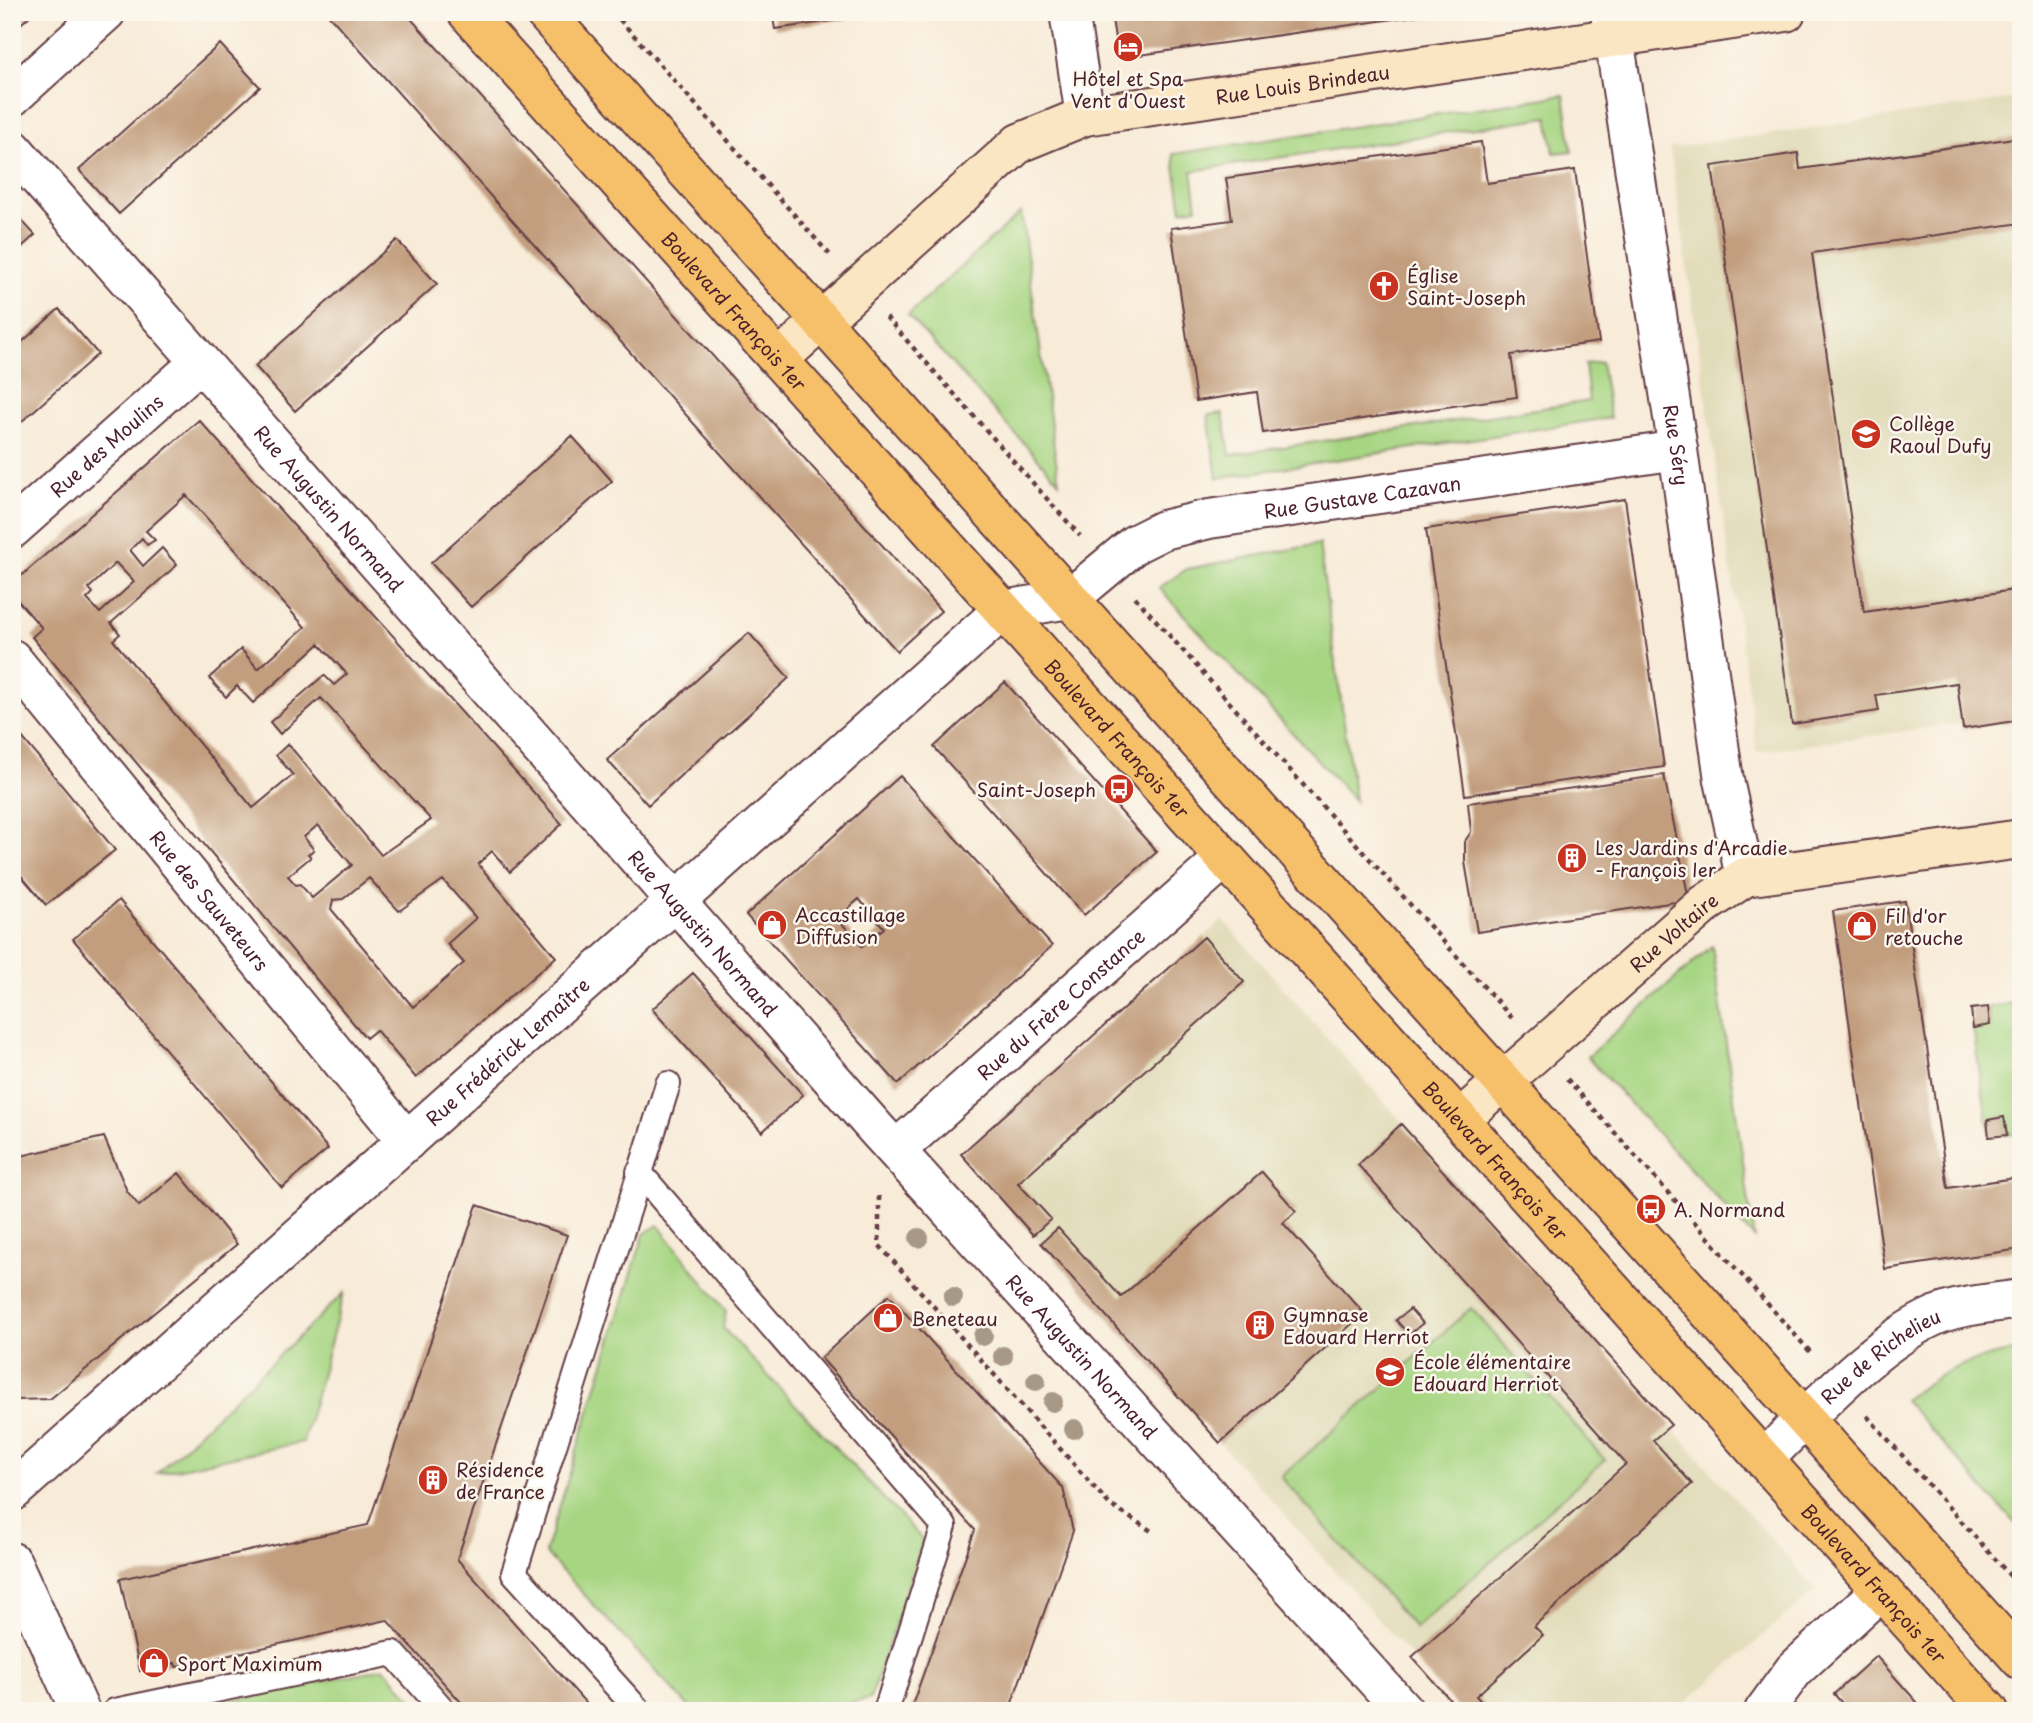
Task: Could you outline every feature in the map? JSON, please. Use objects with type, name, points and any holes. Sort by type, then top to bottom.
[{"type":"main road","name":"Boulevard François 1er","points":[[467,12],[1989,1711]]},
{"type":"main road","points":[[544,12],[2021,1660]]},
{"type":"main road","name":"Rue Louis Brindeau","points":[[779,359],[858,285],[1019,143],[1084,116],[1612,25],[1786,12]]},
{"type":"main road","name":"Rue Voltaire","points":[[1460,1119],[1705,904],[1745,877],[2021,839]]},
{"type":"street","points":[[12,97],[106,12]]},
{"type":"street","points":[[1069,12],[1084,116]]},
{"type":"street","name":"Rue Séry","points":[[1612,25],[1678,450],[1724,780],[1745,877]]},
{"type":"street","name":"Rue Augustin Normand","points":[[12,148],[675,902],[1404,1711]]},
{"type":"street","name":"Rue des Moulins","points":[[12,529],[200,362]]},
{"type":"street","name":"Rue Gustave Cazavan","points":[[1069,599],[1107,566],[1163,530],[1209,519],[1678,450]]},
{"type":"street","points":[[1003,610],[1069,599]]},
{"type":"street","name":"Rue Frédérick Lemaître","points":[[12,1492],[1003,610]]},
{"type":"street","name":"Rue des Sauveteurs","points":[[12,659],[407,1141]]},
{"type":"street","name":"Rue du Frère Constance","points":[[896,1150],[1225,858]]},
{"type":"street","name":"Rue de Richelieu","points":[[1764,1459],[1841,1386],[1905,1332],[1938,1314],[2021,1299]]},
{"type":"street","points":[[12,1562],[80,1711]]},
{"type":"street","points":[[1764,1711],[1794,1670],[1881,1590]]},
{"type":"lane","points":[[639,1711],[514,1573],[668,1084]]},
{"type":"lane","points":[[639,1172],[944,1526],[886,1711]]},
{"type":"lane","points":[[115,1711],[394,1653],[444,1711]]},
{"type":"path","points":[[612,12],[2021,1588]]},
{"type":"path","points":[[879,1184],[879,1245],[1110,1505],[1153,1532]]},
{"type":"path","points":[[12,1703],[16,1711]]},
{"type":"shaded area","name":"Collège Raoul Dufy","points":[[2021,98],[2021,720],[1963,729],[1962,723],[1757,752],[1670,148]]},
{"type":"shaded area","name":"École élémentaire Edouard Herriot","points":[[1223,920],[1816,1590],[1676,1711],[1460,1711],[961,1154]]},
{"type":"green space","points":[[1564,95],[1572,151],[1554,153],[1548,117],[1192,171],[1197,207],[1182,210],[1173,154]]},
{"type":"green space","points":[[1021,212],[1059,482],[908,315]]},
{"type":"green space","points":[[1601,362],[1610,418],[1217,478],[1208,415],[1223,413],[1230,455],[1589,401],[1585,364]]},
{"type":"green space","points":[[1319,544],[1355,801],[1159,588],[1187,569]]},
{"type":"green space","points":[[1712,946],[1754,1238],[1587,1057]]},
{"type":"green space","points":[[2021,1002],[2021,1133],[2007,1135],[2004,1117],[1987,1120],[1973,1028],[1990,1025],[1988,1007]]},
{"type":"green space","points":[[658,1225],[726,1311],[723,1328],[923,1540],[870,1699],[817,1711],[693,1711],[545,1553],[644,1234]]},
{"type":"green space","points":[[344,1293],[303,1442],[157,1473]]},
{"type":"green space","points":[[1471,1308],[1605,1460],[1415,1628],[1281,1477]]},
{"type":"green space","points":[[2021,1350],[2021,1530],[1904,1400],[1959,1366]]},
{"type":"green space","points":[[384,1668],[423,1711],[184,1711]]},
{"type":"building","points":[[12,12],[34,12],[12,32]]},
{"type":"building","points":[[326,12],[405,12],[941,611],[897,651]]},
{"type":"building","points":[[772,12],[881,12],[881,14],[775,29]]},
{"type":"building","points":[[1111,12],[1429,12],[1429,14],[1118,58]]},
{"type":"building","points":[[220,44],[260,87],[119,214],[79,170]]},
{"type":"building","points":[[2021,137],[2021,223],[1812,253],[1864,612],[2021,589],[2021,720],[1963,729],[1957,683],[1876,695],[1879,711],[1792,724],[1712,166],[1798,153],[1800,169]]},
{"type":"building","name":"Église Saint-Joseph","points":[[1481,142],[1487,183],[1575,170],[1599,342],[1511,355],[1517,397],[1263,433],[1257,392],[1196,401],[1171,228],[1232,220],[1226,178]]},
{"type":"building","points":[[12,210],[35,235],[12,256]]},
{"type":"building","points":[[397,240],[437,284],[295,411],[255,366]]},
{"type":"building","points":[[59,309],[98,354],[12,430],[12,351]]},
{"type":"building","points":[[199,420],[562,824],[510,872],[492,851],[478,864],[556,957],[416,1078],[376,1030],[366,1038],[32,637],[42,628],[12,594],[12,584]],"holes":[[[186,495],[305,627],[258,669],[241,649],[209,678],[226,697],[237,686],[253,703],[319,644],[347,674],[334,685],[324,675],[270,722],[280,734],[321,698],[431,820],[381,855],[288,744],[276,755],[293,775],[253,808],[113,640],[120,634],[111,623],[177,565],[162,548],[143,566],[130,550],[142,538],[147,545],[155,540],[146,531]],[[116,563],[134,582],[100,613],[87,599],[93,593],[89,588]],[[318,825],[352,865],[312,898],[300,884],[296,885],[288,876],[311,857],[308,854],[314,850],[304,837]],[[369,878],[399,911],[443,880],[476,918],[447,944],[464,963],[413,1007],[331,909],[333,900],[343,899]]]},
{"type":"building","points":[[572,436],[612,481],[471,607],[431,563]]},
{"type":"building","points":[[1625,499],[1664,767],[1465,795],[1426,529]]},
{"type":"building","points":[[749,633],[789,678],[648,805],[607,760]]},
{"type":"building","points":[[1005,682],[1157,852],[1084,915],[934,747]]},
{"type":"building","points":[[12,725],[115,850],[46,905],[12,865]]},
{"type":"building","name":"Les Jardins d'Arcadie - François Ier","points":[[1664,775],[1689,900],[1477,932],[1465,862],[1465,841],[1471,832],[1468,803]]},
{"type":"building","points":[[900,776],[1052,946],[898,1084],[746,915]],"holes":[[[859,899],[884,928],[862,946],[837,918]]]},
{"type":"building","points":[[119,900],[328,1149],[282,1188],[73,939]]},
{"type":"building","points":[[1905,901],[1948,1188],[2021,1177],[2021,1249],[1885,1269],[1833,911]]},
{"type":"building","points":[[1204,937],[1244,982],[1018,1183],[1051,1219],[1033,1235],[961,1154]]},
{"type":"building","points":[[693,973],[803,1095],[762,1132],[652,1009]]},
{"type":"building","points":[[1988,1007],[1990,1025],[1973,1028],[1971,1009]]},
{"type":"building","points":[[2004,1117],[2007,1135],[1989,1137],[1987,1120]]},
{"type":"building","points":[[1401,1124],[1671,1425],[1653,1440],[1692,1484],[1534,1626],[1543,1635],[1476,1696],[1490,1711],[1460,1711],[1412,1657],[1626,1464],[1358,1165]]},
{"type":"building","points":[[104,1137],[127,1191],[139,1206],[179,1173],[237,1244],[50,1399],[16,1400],[12,1398],[12,1158]]},
{"type":"building","name":"Gymnase Edouard Herriot","points":[[1262,1172],[1296,1211],[1283,1223],[1364,1313],[1220,1443],[1041,1243],[1058,1228],[1121,1297]]},
{"type":"building","name":"Résidence de France","points":[[477,1205],[567,1235],[457,1559],[593,1711],[469,1711],[387,1620],[176,1667],[175,1663],[140,1671],[120,1579],[368,1525]]},
{"type":"building","points":[[889,1295],[1063,1488],[1073,1531],[1009,1711],[910,1711],[975,1530],[821,1358]]},
{"type":"building","points":[[1410,1309],[1423,1323],[1409,1335],[1396,1320]]},
{"type":"building","points":[[1876,1656],[1925,1711],[1849,1711],[1834,1694]]},
{"type":"place","name":"Hôtel et Spa Vent d'Ouest","points":[[1128,47]]},
{"type":"place","name":"Église Saint-Joseph","points":[[1384,286]]},
{"type":"place","name":"Collège Raoul Dufy","points":[[1866,434]]},
{"type":"place","name":"Saint-Joseph","points":[[1119,789]]},
{"type":"place","name":"Les Jardins d'Arcadie - François Ier","points":[[1572,858]]},
{"type":"place","name":"Accastillage Diffusion","points":[[772,925]]},
{"type":"place","name":"Fil d'or retouche","points":[[1862,926]]},
{"type":"place","name":"A. Normand","points":[[1651,1209]]},
{"type":"place","name":"Beneteau","points":[[888,1318]]},
{"type":"place","name":"Gymnase Edouard Herriot","points":[[1260,1325]]},
{"type":"place","name":"École élémentaire Edouard Herriot","points":[[1390,1372]]},
{"type":"place","name":"Résidence de France","points":[[433,1480]]},
{"type":"place","name":"Sport Maximum","points":[[154,1663]]}]
